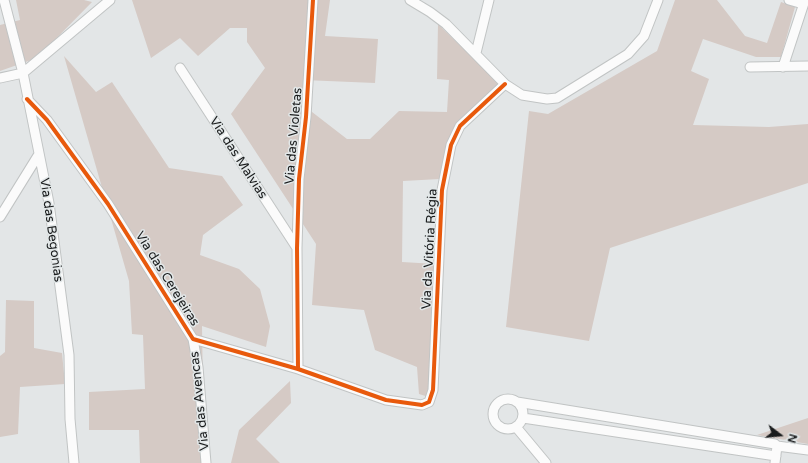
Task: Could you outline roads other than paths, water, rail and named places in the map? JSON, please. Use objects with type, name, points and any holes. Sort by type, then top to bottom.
[{"type":"street","name":"Via das Begonias","points":[[4,0],[23,73],[54,232],[69,355],[70,420],[74,463]]},
{"type":"street","points":[[0,78],[23,73],[110,0]]},
{"type":"street","name":"Via das Violetas","points":[[298,369],[297,248],[299,179],[306,117],[313,0]]},
{"type":"street","points":[[410,0],[441,20],[476,53],[505,84],[522,95],[536,98],[557,98],[628,54],[636,47],[644,36],[658,0]]},
{"type":"street","points":[[476,53],[489,0]]},
{"type":"street","points":[[783,67],[804,2],[789,0]]},
{"type":"street","points":[[750,67],[808,66]]},
{"type":"street","name":"Via das Malvias","points":[[180,68],[297,248]]},
{"type":"street","name":"Via da Vitória Régia","points":[[433,390],[442,190],[451,145],[460,126],[505,84]]},
{"type":"street","name":"Via das Cerejeiras","points":[[27,99],[52,126],[108,204],[193,339],[298,369],[386,400],[426,404],[432,398],[433,390]]},
{"type":"street","points":[[0,217],[39,154]]},
{"type":"street","name":"Via das Avencas","points":[[193,339],[198,367],[206,463]]},
{"type":"street","points":[[512,399],[522,408],[523,418],[516,427],[507,430],[498,426],[493,418],[493,412],[495,407],[502,400],[512,399]]},
{"type":"street","points":[[517,402],[808,450]]},
{"type":"street","points":[[523,418],[775,460],[777,446]]},
{"type":"street","points":[[516,427],[546,463]]}]
